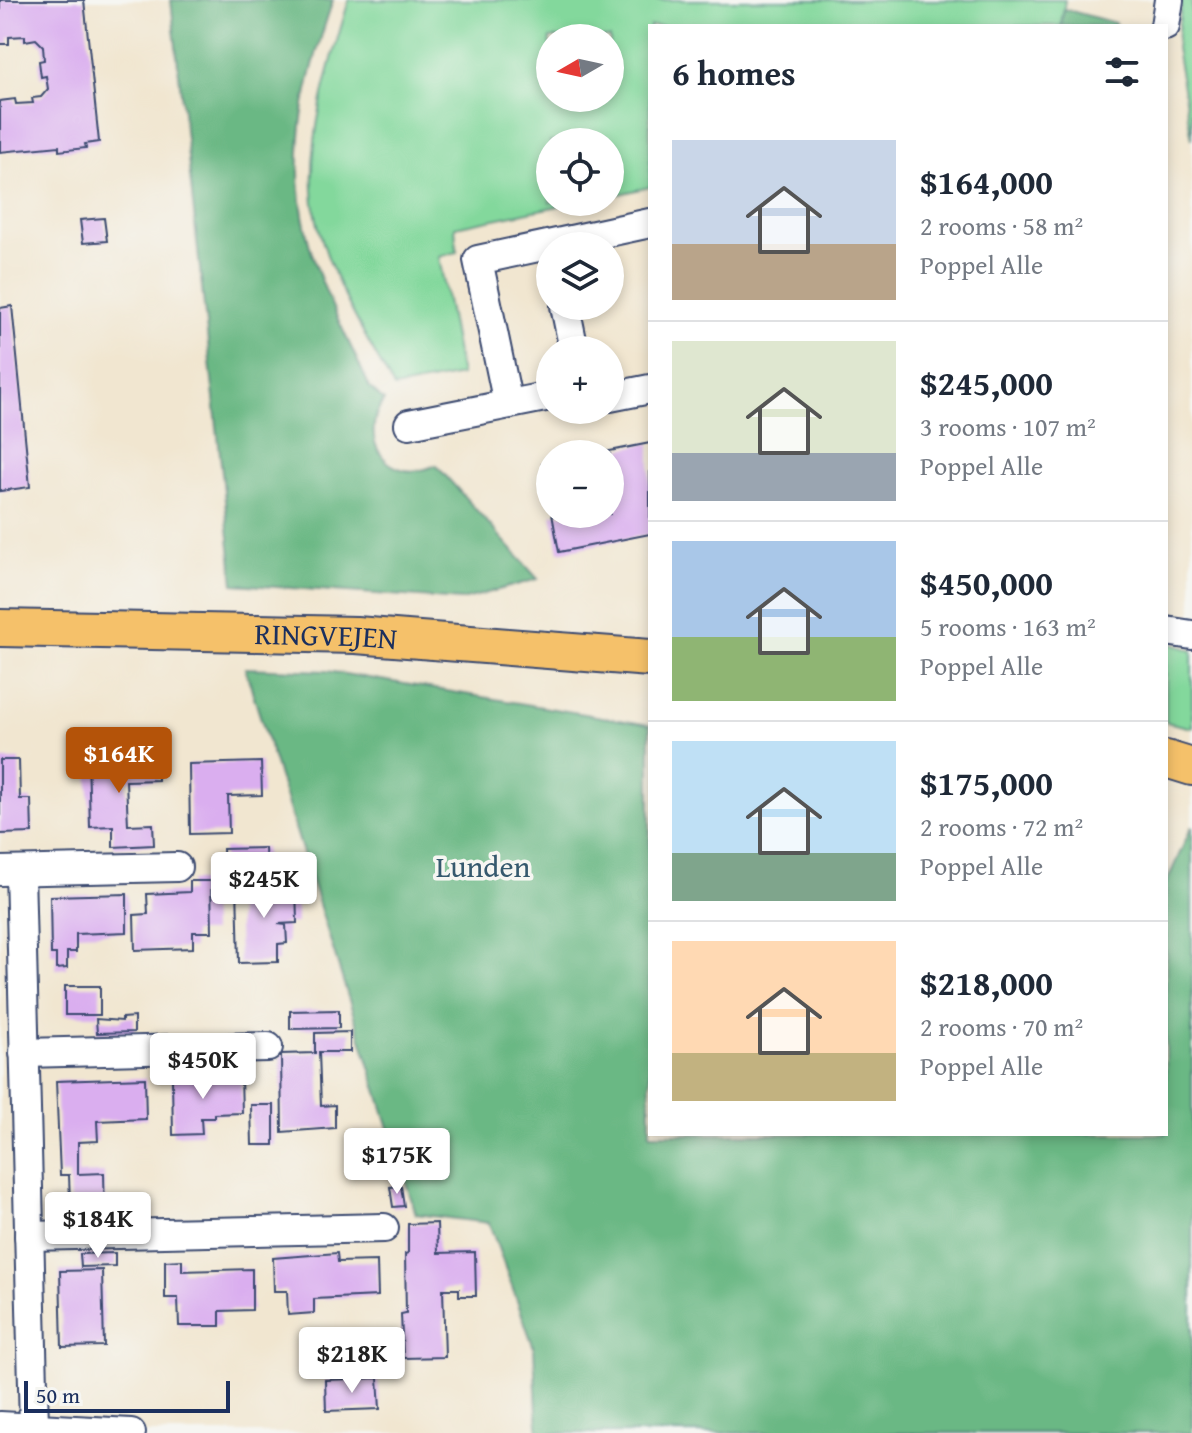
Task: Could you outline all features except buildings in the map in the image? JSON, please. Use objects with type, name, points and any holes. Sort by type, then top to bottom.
[{"type":"main road","name":"RINGVEJEN","points":[[0,628],[356,635],[648,658]]},
{"type":"main road","points":[[1168,760],[1192,767]]},
{"type":"street","points":[[1165,24],[1169,0]]},
{"type":"street","points":[[508,404],[478,260],[648,223]]},
{"type":"street","points":[[624,394],[648,389]]},
{"type":"street","points":[[409,424],[536,399]]},
{"type":"street","points":[[1168,631],[1192,635]]},
{"type":"street","points":[[34,1426],[24,1053],[10,871],[177,867]]},
{"type":"street","points":[[24,1053],[268,1047]]},
{"type":"street","points":[[29,1236],[384,1228]]},
{"type":"street","points":[[0,1426],[131,1433]]},
{"type":"green space","points":[[171,0],[333,0],[302,116],[299,144],[301,204],[312,254],[326,293],[370,388],[384,401],[376,416],[376,445],[392,465],[405,470],[436,465],[538,579],[462,600],[234,584]]},
{"type":"green space","points":[[349,0],[1065,0],[1061,24],[648,24],[648,187],[624,193],[624,128],[536,128],[536,211],[455,227],[457,252],[439,257],[461,375],[394,388],[343,293],[316,216],[313,167],[323,94]]},
{"type":"green space","points":[[1182,0],[1192,0],[1192,139],[1176,48]]},
{"type":"green space","points":[[1064,9],[1115,24],[1061,24]]},
{"type":"green space","points":[[1168,645],[1192,650],[1192,728],[1168,722]]},
{"type":"green space","name":"Lunden","points":[[245,668],[327,671],[648,725],[648,1136],[1168,1136],[1168,880],[1192,826],[1192,1433],[538,1433],[534,1348],[489,1223],[416,1214]]}]
